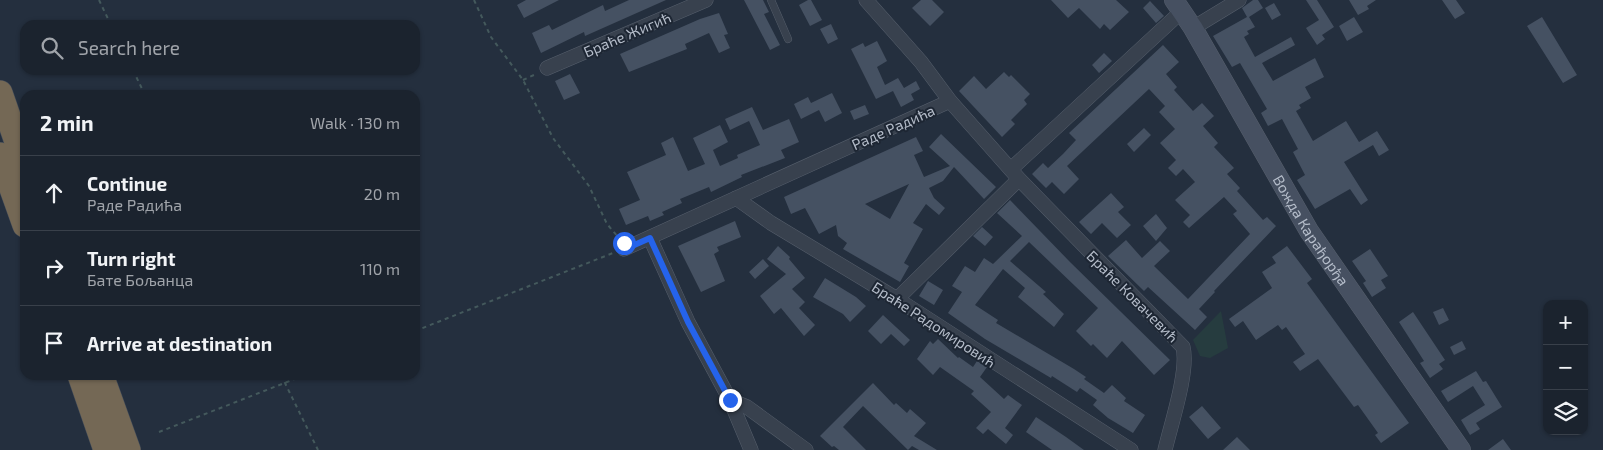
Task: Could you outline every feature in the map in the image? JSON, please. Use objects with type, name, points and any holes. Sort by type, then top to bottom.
[{"type":"highway","points":[[0,93],[20,151]]},
{"type":"highway","points":[[0,155],[20,211]]},
{"type":"highway","points":[[82,380],[106,450]]},
{"type":"highway","points":[[103,380],[128,450]]},
{"type":"main road","name":"Вожда Карађорђа","points":[[1178,6],[1193,28],[1300,218],[1461,450]]},
{"type":"street","name":"Браће Жигић","points":[[547,68],[706,0]]},
{"type":"street","points":[[866,0],[922,62],[950,101]]},
{"type":"street","points":[[1193,28],[1239,0]]},
{"type":"street","points":[[897,299],[1178,6]]},
{"type":"street","name":"Раде Радића","points":[[628,247],[950,101],[1015,174]]},
{"type":"street","name":"Браће Ковачевић","points":[[1015,174],[1183,347],[1185,355],[1184,371],[1165,450]]},
{"type":"street","name":"Браће Радомировић","points":[[736,198],[771,223],[897,299],[1131,450]]},
{"type":"street","points":[[650,238],[688,322],[730,400],[751,450]]},
{"type":"street","points":[[730,400],[747,407],[806,450]]},
{"type":"lane","points":[[771,0],[788,39]]},
{"type":"path","points":[[99,0],[109,20]]},
{"type":"path","points":[[420,330],[628,247],[608,224],[589,186],[553,138],[523,80],[491,37],[474,0]]},
{"type":"path","points":[[135,75],[143,90]]},
{"type":"path","points":[[284,380],[318,450]]},
{"type":"path","points":[[159,432],[292,380]]},
{"type":"green space","points":[[1221,311],[1228,348],[1210,358],[1200,356],[1193,340]]},
{"type":"building","points":[[526,0],[559,0],[524,18],[517,5]]},
{"type":"building","points":[[629,0],[666,0],[585,36],[584,32],[541,53],[532,33],[549,25],[552,30],[603,5],[605,11]]},
{"type":"building","points":[[744,0],[763,0],[769,12],[764,14],[780,45],[770,50]]},
{"type":"building","points":[[811,0],[822,20],[810,26],[799,5]]},
{"type":"building","points":[[921,0],[932,0],[944,12],[930,26],[912,8]]},
{"type":"building","points":[[1051,0],[1116,0],[1129,12],[1110,30],[1104,24],[1100,29],[1079,8],[1068,18]]},
{"type":"building","points":[[1253,0],[1258,0],[1263,8],[1249,17],[1255,27],[1247,31],[1249,34],[1244,37],[1255,57],[1291,37],[1295,45],[1262,63],[1273,81],[1315,58],[1324,77],[1305,87],[1311,98],[1299,105],[1301,108],[1296,111],[1313,141],[1346,121],[1359,142],[1377,131],[1389,150],[1379,156],[1373,145],[1344,162],[1368,200],[1361,205],[1350,189],[1315,209],[1297,180],[1305,175],[1293,152],[1298,149],[1282,119],[1268,126],[1261,113],[1267,109],[1240,63],[1232,67],[1213,36],[1247,17],[1242,8]]},
{"type":"building","points":[[1306,0],[1317,0],[1334,27],[1322,35],[1325,39],[1317,45],[1306,28],[1319,20]]},
{"type":"building","points":[[1349,0],[1376,0],[1367,6],[1369,9],[1358,15]]},
{"type":"building","points":[[1442,0],[1456,0],[1465,13],[1455,19]]},
{"type":"building","points":[[1150,1],[1164,16],[1156,23],[1143,8]]},
{"type":"building","points":[[1274,3],[1281,15],[1272,20],[1265,8]]},
{"type":"building","points":[[719,13],[728,34],[724,35],[730,48],[719,53],[709,33],[685,44],[687,49],[629,72],[620,54],[700,19]]},
{"type":"building","points":[[1354,17],[1363,32],[1347,41],[1339,26]]},
{"type":"building","points":[[1542,17],[1577,75],[1563,83],[1527,26]]},
{"type":"building","points":[[831,24],[838,39],[828,44],[820,29]]},
{"type":"building","points":[[877,41],[887,61],[877,67],[885,85],[898,78],[904,88],[916,81],[920,89],[911,94],[914,100],[901,107],[893,91],[876,99],[851,49],[863,43],[865,47]]},
{"type":"building","points":[[1163,45],[1179,62],[1166,74],[1177,87],[1174,90],[1193,111],[1202,103],[1214,116],[1203,126],[1218,143],[1214,147],[1234,168],[1227,174],[1240,188],[1237,191],[1263,220],[1267,217],[1276,226],[1199,309],[1207,317],[1195,330],[1148,287],[1144,291],[1108,256],[1126,240],[1142,258],[1160,241],[1170,251],[1154,266],[1188,299],[1250,234],[1233,214],[1237,211],[1224,197],[1189,228],[1183,222],[1190,215],[1175,200],[1195,182],[1183,169],[1176,176],[1168,168],[1176,160],[1160,143],[1175,129],[1159,112],[1165,106],[1149,89],[1067,166],[1079,179],[1064,194],[1052,182],[1046,188],[1032,174],[1043,163],[1048,168],[1063,154],[1076,140],[1069,133]]},
{"type":"building","points":[[1104,53],[1112,61],[1099,73],[1092,65]]},
{"type":"building","points":[[1004,72],[1009,77],[1011,75],[1030,94],[1024,100],[1027,104],[1011,120],[1015,124],[1002,137],[959,91],[974,76],[986,89]]},
{"type":"building","points":[[570,74],[580,93],[564,100],[555,81]]},
{"type":"building","points":[[832,93],[842,113],[825,122],[819,110],[801,119],[794,104],[808,97],[811,103]]},
{"type":"building","points":[[865,105],[869,114],[854,120],[850,111]]},
{"type":"building","points":[[752,107],[763,130],[789,119],[799,142],[781,150],[785,158],[741,175],[742,177],[711,192],[709,187],[680,199],[682,203],[662,212],[664,215],[650,221],[648,216],[626,225],[619,209],[640,200],[627,172],[666,155],[661,143],[673,137],[688,171],[705,164],[693,138],[720,125],[728,142],[713,150],[720,166],[738,158],[737,155],[760,145],[749,121],[730,130],[725,119]]},
{"type":"building","points":[[1144,128],[1151,135],[1134,152],[1127,144]]},
{"type":"building","points":[[941,134],[996,187],[984,199],[954,167],[943,181],[929,188],[934,198],[945,208],[939,215],[926,204],[913,223],[923,229],[904,263],[909,266],[900,282],[843,249],[847,243],[838,236],[836,225],[819,234],[805,208],[791,214],[784,197],[916,137],[923,151],[914,155],[924,177],[950,166],[929,147]],"holes":[[[909,184],[890,219],[865,204]]]},
{"type":"building","points":[[1111,193],[1124,207],[1118,212],[1131,225],[1117,238],[1102,223],[1091,234],[1079,222]]},
{"type":"building","points":[[1010,200],[1170,360],[1154,375],[1122,341],[1107,358],[1093,344],[1091,346],[1076,331],[1098,308],[1029,242],[1010,261],[1046,292],[1043,294],[1064,314],[1054,327],[1018,297],[1025,288],[1003,269],[975,305],[998,320],[996,323],[1086,377],[1084,379],[1104,393],[1112,385],[1126,398],[1124,401],[1145,415],[1133,433],[1108,418],[1093,405],[1097,400],[1080,388],[1077,392],[1052,376],[1051,378],[985,339],[948,313],[962,292],[952,286],[965,266],[975,272],[984,258],[993,264],[1022,236],[997,213]]},
{"type":"building","points":[[1156,214],[1167,228],[1156,241],[1143,226]]},
{"type":"building","points":[[735,221],[741,237],[717,247],[719,251],[714,254],[725,281],[701,292],[678,246]]},
{"type":"building","points":[[982,227],[993,237],[985,246],[973,236]]},
{"type":"building","points":[[778,246],[790,257],[789,259],[805,278],[792,289],[805,302],[799,308],[815,325],[804,336],[781,308],[774,314],[760,296],[786,274],[767,259]]},
{"type":"building","points":[[1287,246],[1312,279],[1307,283],[1409,423],[1381,443],[1375,435],[1378,433],[1358,405],[1354,407],[1318,359],[1300,371],[1293,362],[1305,354],[1286,327],[1282,330],[1278,325],[1256,340],[1243,321],[1235,327],[1229,319],[1272,288],[1262,272],[1276,263],[1272,257]]},
{"type":"building","points":[[1370,249],[1388,276],[1381,280],[1386,288],[1372,297],[1363,283],[1366,281],[1352,261]]},
{"type":"building","points":[[763,259],[769,266],[755,279],[749,272]]},
{"type":"building","points":[[825,278],[856,297],[866,306],[850,322],[843,314],[813,297]]},
{"type":"building","points":[[928,281],[943,290],[934,305],[919,296]]},
{"type":"building","points":[[1443,308],[1449,320],[1439,325],[1433,312]]},
{"type":"building","points":[[1413,312],[1445,360],[1439,364],[1443,369],[1430,378],[1420,363],[1424,361],[1399,322]]},
{"type":"building","points":[[883,315],[910,340],[904,346],[891,334],[881,344],[868,331]]},
{"type":"building","points":[[938,339],[958,358],[973,367],[977,361],[987,367],[980,377],[1004,399],[1008,395],[1022,405],[1005,428],[1013,435],[1006,444],[988,429],[983,434],[976,428],[991,412],[971,394],[974,391],[940,367],[933,375],[917,359],[930,341],[933,344]]},
{"type":"building","points":[[1462,341],[1466,349],[1454,355],[1450,347]]},
{"type":"building","points":[[1476,371],[1483,382],[1486,381],[1502,407],[1476,423],[1480,429],[1470,435],[1461,420],[1485,405],[1473,386],[1448,402],[1441,391]]},
{"type":"building","points":[[873,383],[894,405],[896,403],[907,413],[910,409],[926,423],[914,436],[937,450],[919,450],[912,446],[908,450],[863,406],[843,427],[866,450],[839,450],[834,446],[832,447],[820,436]]},
{"type":"building","points":[[1202,406],[1221,428],[1208,439],[1189,417]]},
{"type":"building","points":[[1036,417],[1084,450],[1052,450],[1026,432]]},
{"type":"building","points":[[1237,437],[1250,450],[1223,450]]},
{"type":"building","points":[[1503,439],[1511,450],[1488,450]]},
{"type":"route","points":[[624,243],[632,246],[650,238],[688,322],[730,400]]}]
